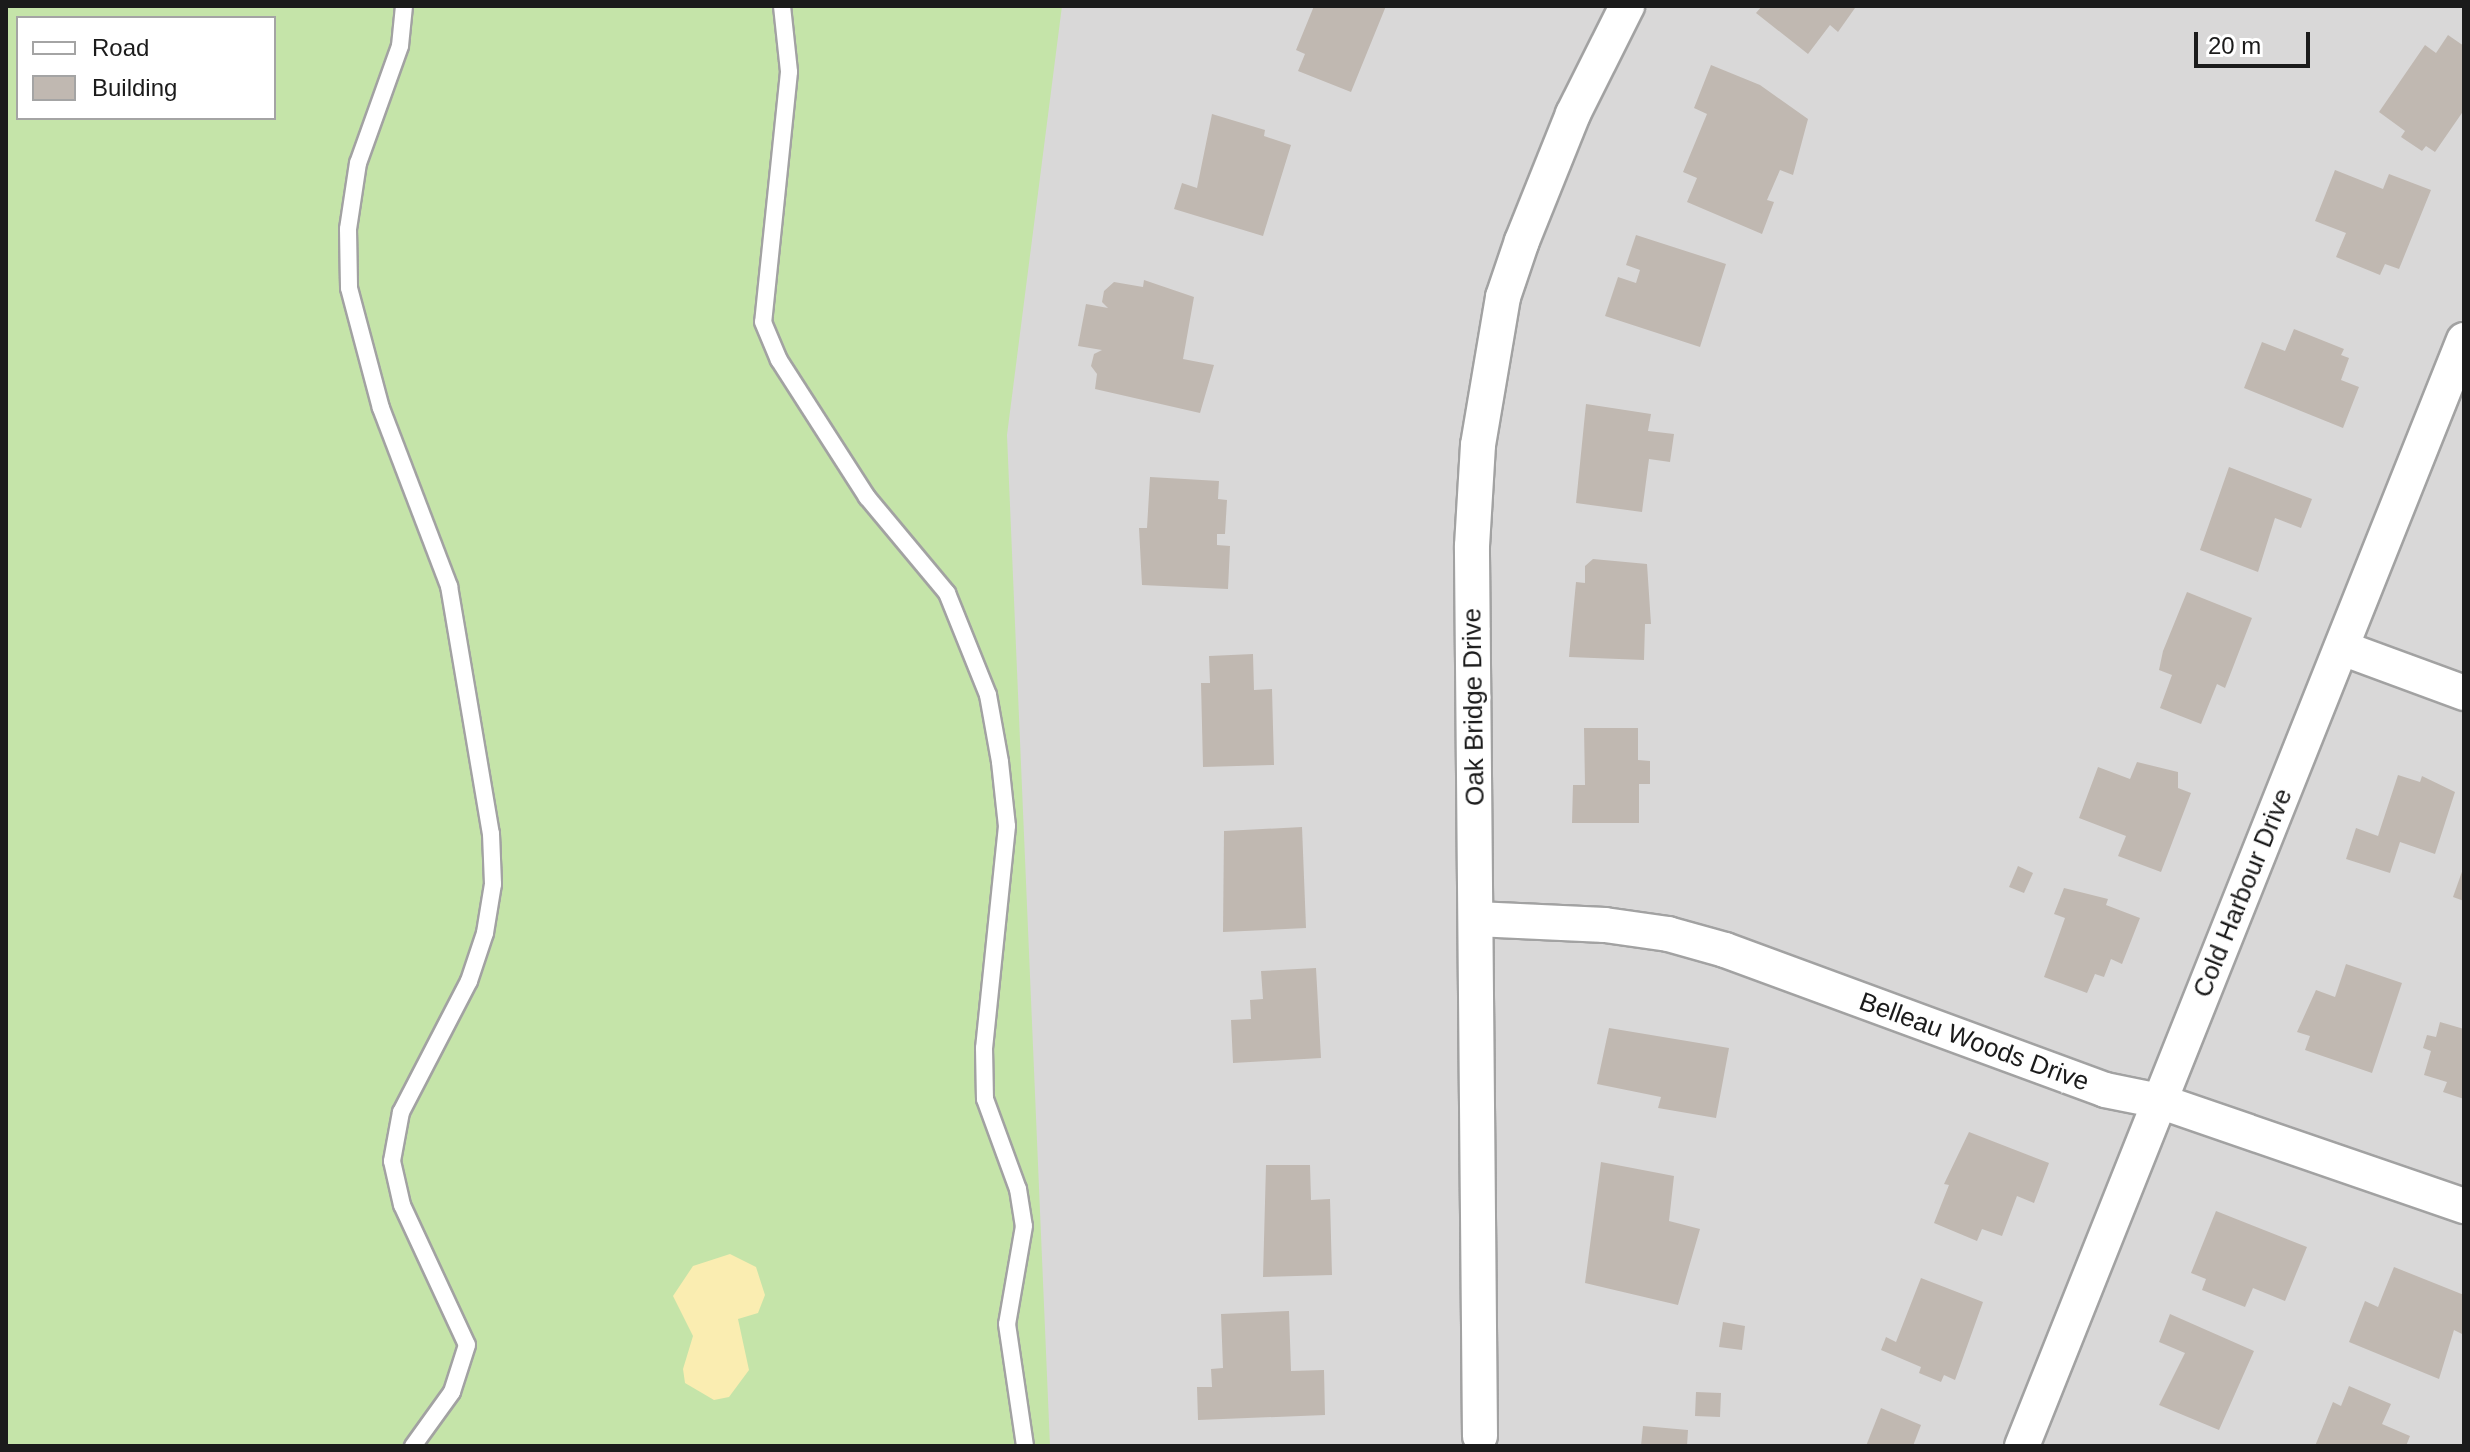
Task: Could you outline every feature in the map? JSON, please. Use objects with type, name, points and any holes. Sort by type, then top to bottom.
[{"type":"street","name":"Oak Bridge Drive","points":[[1480,1436],[1472,546],[1488,369],[1503,297],[1544,180],[1627,6]]},
{"type":"street","name":"Cold Harbour Drive","points":[[2022,1446],[2464,340]]},
{"type":"street","points":[[2342,648],[2464,693]]},
{"type":"street","name":"Belleau Woods Drive","points":[[1476,919],[1605,925],[1668,934],[2105,1090],[2159,1101],[2464,1206]]},
{"type":"lane","points":[[404,6],[400,46],[358,163],[348,229],[349,288],[381,408],[449,586],[491,834],[493,884],[469,981],[401,1112],[392,1161],[402,1205],[467,1345],[452,1392],[413,1446]]},
{"type":"lane","points":[[782,6],[789,72],[763,322],[779,360],[867,497],[947,593],[984,682],[1000,762],[1007,826],[984,1048],[985,1099],[1018,1189],[1024,1226],[1007,1324],[1025,1446]]},
{"type":"shaded area","points":[[6,6],[2464,6],[2464,1446],[6,1446]]},
{"type":"green space","points":[[6,6],[1062,6],[1007,435],[1050,1446],[6,1446]]},
{"type":"sand","points":[[730,1254],[756,1267],[765,1295],[758,1313],[738,1319],[749,1370],[729,1397],[714,1400],[685,1383],[683,1369],[693,1336],[673,1296],[693,1266]]},
{"type":"building","points":[[1314,6],[1386,6],[1351,92],[1298,71],[1305,54],[1296,50]]},
{"type":"building","points":[[1762,6],[1855,8],[1838,32],[1830,25],[1808,54],[1756,13]]},
{"type":"building","points":[[2448,35],[2464,46],[2464,110],[2435,152],[2426,146],[2422,151],[2401,137],[2405,131],[2379,112],[2425,45],[2436,53]]},
{"type":"building","points":[[1711,65],[1760,85],[1808,119],[1793,175],[1780,170],[1767,200],[1774,202],[1762,234],[1687,202],[1697,178],[1683,172],[1707,114],[1694,108]]},
{"type":"building","points":[[1212,114],[1265,130],[1264,136],[1291,145],[1263,236],[1174,209],[1182,183],[1197,188]]},
{"type":"building","points":[[2335,170],[2383,189],[2389,174],[2431,190],[2399,269],[2385,264],[2380,275],[2336,257],[2346,233],[2315,221]]},
{"type":"building","points":[[1636,235],[1726,264],[1700,347],[1605,316],[1618,277],[1636,283],[1640,270],[1626,265]]},
{"type":"building","points":[[1144,280],[1194,297],[1183,359],[1214,365],[1200,413],[1095,389],[1097,374],[1091,366],[1094,354],[1102,350],[1078,346],[1086,304],[1108,308],[1102,302],[1104,291],[1114,282],[1143,287]]},
{"type":"building","points":[[2294,329],[2344,349],[2341,355],[2349,358],[2341,380],[2359,387],[2343,428],[2244,388],[2262,342],[2285,351]]},
{"type":"building","points":[[1586,404],[1651,414],[1648,431],[1674,434],[1670,462],[1649,459],[1642,512],[1576,503]]},
{"type":"building","points":[[2229,467],[2312,499],[2301,528],[2275,518],[2258,572],[2200,550]]},
{"type":"building","points":[[1150,477],[1219,481],[1218,499],[1227,500],[1225,534],[1217,534],[1217,545],[1230,546],[1228,589],[1142,585],[1139,528],[1147,528]]},
{"type":"building","points":[[1593,559],[1647,564],[1651,624],[1645,624],[1644,660],[1569,657],[1576,582],[1585,583],[1585,566]]},
{"type":"building","points":[[2187,592],[2252,618],[2225,688],[2217,684],[2201,724],[2160,708],[2172,675],[2159,670],[2163,651]]},
{"type":"building","points":[[1253,654],[1254,690],[1272,689],[1274,765],[1203,767],[1201,683],[1210,683],[1209,656]]},
{"type":"building","points":[[1584,728],[1638,728],[1638,760],[1650,761],[1650,784],[1639,784],[1639,823],[1572,823],[1573,785],[1585,785]]},
{"type":"building","points":[[2137,762],[2178,772],[2178,788],[2191,793],[2161,872],[2118,856],[2126,836],[2079,818],[2098,767],[2130,779]]},
{"type":"building","points":[[2398,775],[2420,782],[2422,776],[2455,792],[2435,854],[2400,842],[2390,873],[2346,859],[2356,828],[2378,836]]},
{"type":"building","points":[[1302,827],[1306,928],[1223,932],[1224,831]]},
{"type":"building","points":[[2018,866],[2033,873],[2024,893],[2009,887]]},
{"type":"building","points":[[2464,866],[2464,901],[2453,897]]},
{"type":"building","points":[[2064,888],[2108,899],[2106,905],[2140,918],[2122,964],[2111,959],[2104,977],[2095,974],[2087,993],[2044,977],[2065,918],[2054,914]]},
{"type":"building","points":[[2346,964],[2402,983],[2372,1073],[2305,1050],[2310,1036],[2297,1032],[2316,990],[2335,997]]},
{"type":"building","points":[[1316,968],[1321,1058],[1233,1063],[1231,1020],[1251,1019],[1250,1000],[1263,999],[1261,971]]},
{"type":"building","points":[[2440,1022],[2464,1029],[2464,1099],[2443,1092],[2447,1082],[2424,1075],[2431,1051],[2423,1048],[2427,1035],[2436,1037]]},
{"type":"building","points":[[1609,1028],[1729,1048],[1716,1118],[1658,1108],[1661,1097],[1597,1084]]},
{"type":"building","points":[[1969,1132],[2049,1163],[2034,1203],[2017,1196],[2002,1236],[1982,1229],[1977,1241],[1934,1223],[1949,1185],[1944,1184]]},
{"type":"building","points":[[1601,1162],[1674,1176],[1669,1221],[1700,1229],[1678,1305],[1585,1283]]},
{"type":"building","points":[[1266,1165],[1310,1165],[1311,1200],[1330,1199],[1332,1275],[1263,1277]]},
{"type":"building","points":[[2216,1211],[2307,1247],[2285,1301],[2253,1288],[2245,1307],[2202,1290],[2206,1279],[2191,1273]]},
{"type":"building","points":[[2394,1267],[2464,1295],[2464,1335],[2454,1330],[2439,1379],[2349,1342],[2365,1301],[2378,1307]]},
{"type":"building","points":[[1921,1278],[1983,1302],[1955,1380],[1944,1375],[1941,1382],[1919,1373],[1921,1367],[1881,1350],[1886,1337],[1896,1342]]},
{"type":"building","points":[[1289,1311],[1291,1371],[1324,1370],[1325,1415],[1198,1420],[1197,1387],[1212,1387],[1211,1369],[1223,1368],[1221,1314]]},
{"type":"building","points":[[2170,1314],[2254,1351],[2219,1430],[2159,1405],[2185,1353],[2159,1342]]},
{"type":"building","points":[[1723,1322],[1745,1326],[1742,1350],[1719,1347]]},
{"type":"building","points":[[2349,1386],[2391,1404],[2382,1424],[2410,1436],[2406,1446],[2315,1446],[2333,1402],[2341,1406]]},
{"type":"building","points":[[1696,1392],[1721,1393],[1720,1417],[1695,1416]]},
{"type":"building","points":[[1881,1408],[1921,1425],[1913,1446],[1866,1446]]},
{"type":"building","points":[[1643,1426],[1688,1430],[1687,1446],[1641,1446]]}]
